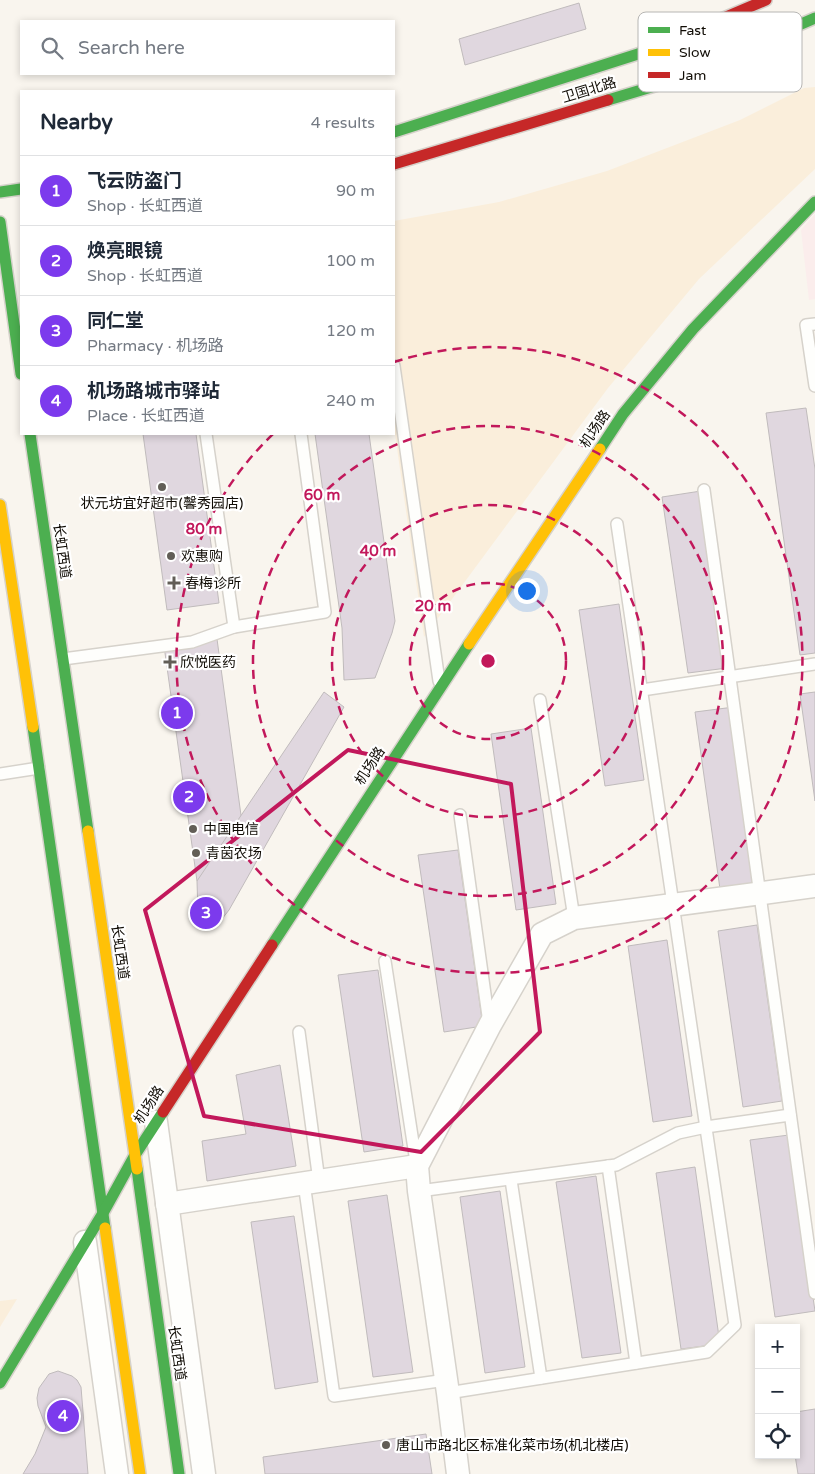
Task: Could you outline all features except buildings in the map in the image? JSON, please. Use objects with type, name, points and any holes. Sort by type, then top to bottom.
[{"type":"street","name":"卫国北路","points":[[738,12],[766,0]]},
{"type":"street","name":"卫国北路","points":[[802,24],[815,18]]},
{"type":"street","name":"卫国北路","points":[[395,132],[638,54]]},
{"type":"street","name":"卫国北路","points":[[395,164],[638,91]]},
{"type":"street","points":[[0,192],[20,190]]},
{"type":"street","name":"机场路","points":[[0,1383],[156,1122],[440,688],[623,414],[693,329],[815,202]]},
{"type":"street","points":[[14,221],[0,222],[20,367]]},
{"type":"street","name":"长虹西道","points":[[30,435],[135,1155],[179,1474]]},
{"type":"street","points":[[0,506],[40,768],[140,1474]]},
{"type":"street","points":[[458,1474],[417,1166],[490,1025],[542,934],[574,918],[815,886]]},
{"type":"street","points":[[156,1122],[204,1474]]},
{"type":"street","points":[[167,1204],[417,1166]]},
{"type":"street","points":[[86,1242],[117,1474]]},
{"type":"lane","points":[[815,324],[806,325],[815,386]]},
{"type":"lane","points":[[395,373],[440,688]]},
{"type":"lane","points":[[206,435],[234,627]]},
{"type":"lane","points":[[63,658],[192,642],[234,627],[325,612],[301,435]]},
{"type":"lane","points":[[704,490],[815,1293]]},
{"type":"lane","points":[[299,1032],[334,1396],[541,1378],[707,1352],[735,1325],[618,524]]},
{"type":"lane","points":[[642,690],[815,664]]},
{"type":"lane","points":[[540,700],[574,918]]},
{"type":"lane","points":[[0,774],[40,768]]},
{"type":"lane","points":[[460,815],[490,1025]]},
{"type":"lane","points":[[385,961],[417,1166]]},
{"type":"lane","points":[[419,1191],[616,1165],[678,1133],[790,1115]]},
{"type":"lane","points":[[608,1166],[636,1363]]},
{"type":"lane","points":[[511,1180],[541,1378]]},
{"type":"highlighted area","points":[[348,750],[511,784],[540,1032],[421,1152],[204,1116],[145,910]]},
{"type":"shaded area","points":[[815,87],[815,169],[699,279],[608,388],[424,637],[395,434],[395,221],[499,202],[607,171],[740,120],[796,92],[802,92],[804,88]]},
{"type":"shaded area","points":[[815,214],[815,299],[809,300],[801,230]]},
{"type":"shaded area","points":[[17,1299],[0,1327],[0,1301]]},
{"type":"traffic: fast","points":[[802,24],[815,18]]},
{"type":"traffic: fast","points":[[395,132],[638,54]]},
{"type":"traffic: fast","points":[[608,100],[638,91]]},
{"type":"traffic: fast","points":[[0,192],[20,189]]},
{"type":"traffic: fast","points":[[600,449],[623,414],[693,329],[815,202]]},
{"type":"traffic: fast","points":[[0,222],[20,367]]},
{"type":"traffic: fast","points":[[30,435],[88,831]]},
{"type":"traffic: fast","points":[[272,945],[469,644]]},
{"type":"traffic: fast","points":[[33,727],[105,1228]]},
{"type":"traffic: fast","points":[[0,1383],[103,1213],[135,1155],[163,1112]]},
{"type":"traffic: fast","points":[[137,1169],[179,1474]]},
{"type":"traffic: slow","points":[[469,644],[600,449]]},
{"type":"traffic: slow","points":[[0,505],[33,727]]},
{"type":"traffic: slow","points":[[88,831],[137,1169]]},
{"type":"traffic: slow","points":[[105,1228],[140,1474]]},
{"type":"traffic: jam","points":[[738,12],[766,0]]},
{"type":"traffic: jam","points":[[395,164],[608,100]]},
{"type":"traffic: jam","points":[[163,1112],[272,945]]},
{"type":"place","name":"状元坊宜好超市(馨秀园店)","points":[[162,487]]},
{"type":"place","name":"欢惠购","points":[[171,556]]},
{"type":"place","name":"春梅诊所","points":[[174,583]]},
{"type":"place","name":"欣悦医药","points":[[170,662]]},
{"type":"place","name":"飞云防盗门","points":[[177,713]]},
{"type":"place","name":"焕亮眼镜","points":[[189,797]]},
{"type":"place","name":"中国电信","points":[[193,829]]},
{"type":"place","name":"青茵农场","points":[[196,853]]},
{"type":"place","name":"同仁堂","points":[[206,913]]},
{"type":"place","name":"机场路城市驿站","points":[[63,1416]]},
{"type":"place","name":"唐山市路北区标准化菜市场(机北楼店)","points":[[386,1445]]}]
